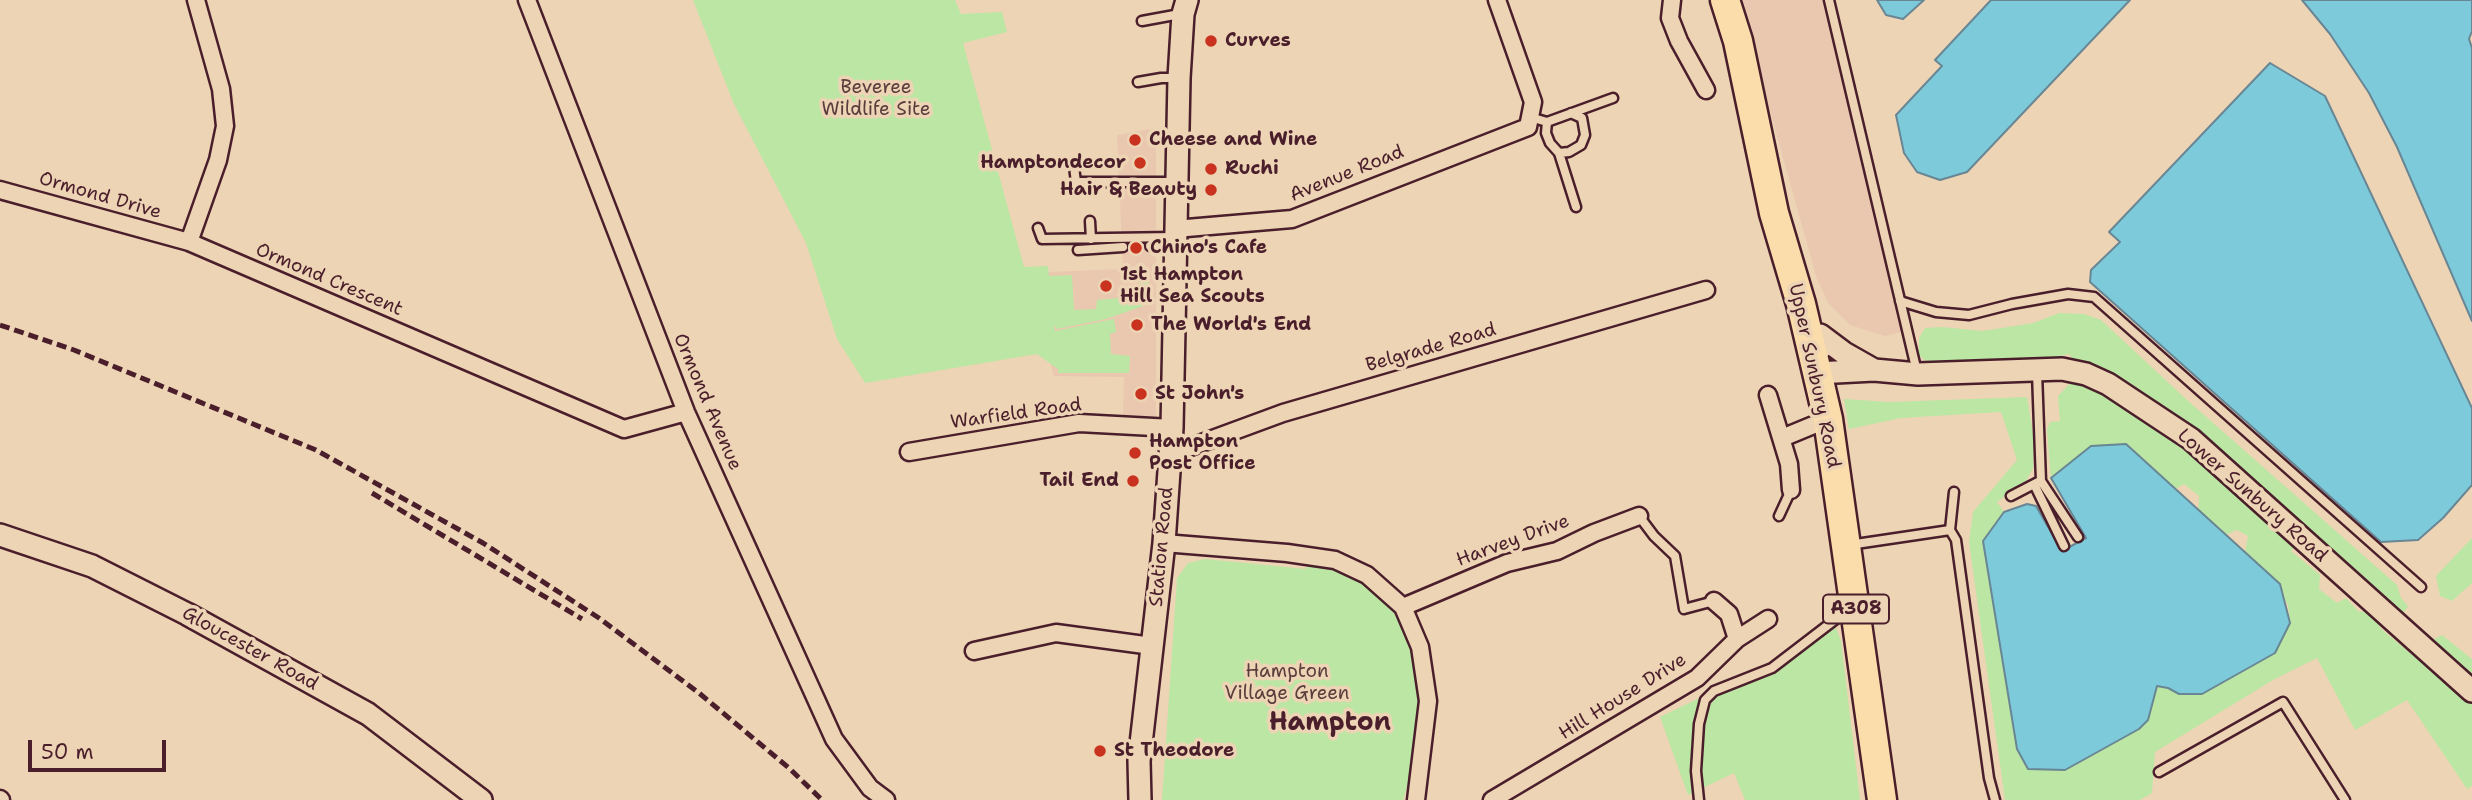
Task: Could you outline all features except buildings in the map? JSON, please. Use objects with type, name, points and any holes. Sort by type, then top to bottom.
[{"type":"highway","name":"Upper Sunbury Road","points":[[1725,0],[1738,41],[1774,213],[1804,316],[1828,419],[1882,800]]},
{"type":"street","points":[[189,242],[218,160],[225,127],[221,89],[196,0]]},
{"type":"street","name":"Ormond Avenue","points":[[527,0],[686,412],[834,739],[870,788],[886,800]]},
{"type":"street","points":[[1497,0],[1533,102],[1529,122]]},
{"type":"street","points":[[1672,0],[1670,18],[1679,41],[1706,90]]},
{"type":"street","name":"Station Road","points":[[1140,800],[1139,761],[1164,543],[1172,428],[1179,78],[1185,7]]},
{"type":"street","name":"Avenue Road","points":[[1175,237],[1292,219],[1529,122]]},
{"type":"street","name":"Ormond Drive","points":[[0,190],[189,242]]},
{"type":"street","name":"Ormond Crescent","points":[[189,242],[624,429],[686,412]]},
{"type":"street","name":"Belgrade Road","points":[[1170,452],[1283,413],[1706,290]]},
{"type":"street","name":"Lower Sunbury Road","points":[[1804,316],[1810,325],[1831,343],[1874,370]]},
{"type":"street","points":[[1817,373],[1818,350],[1831,343]]},
{"type":"street","name":"Lower Sunbury Road","points":[[1817,373],[1874,370],[1918,374],[2062,369],[2086,374],[2108,384],[2191,439],[2472,691]]},
{"type":"street","points":[[1768,395],[1789,464],[1791,490]]},
{"type":"street","points":[[1782,438],[1828,419]]},
{"type":"street","name":"Warfield Road","points":[[909,452],[1079,423],[1172,428]]},
{"type":"street","name":"Harvey Drive","points":[[1403,607],[1507,563],[1557,551],[1639,516]]},
{"type":"street","name":"Gloucester Road","points":[[0,535],[92,566],[368,714],[477,799]]},
{"type":"street","points":[[1164,543],[1287,553],[1335,560],[1367,575],[1403,607],[1420,646],[1427,701],[1416,800]]},
{"type":"street","points":[[1714,601],[1728,614],[1737,639]]},
{"type":"street","name":"Hill House Drive","points":[[1492,800],[1697,678],[1737,639],[1768,619]]},
{"type":"street","points":[[974,650],[1056,633],[1152,646]]},
{"type":"lane","points":[[1829,0],[1918,374]]},
{"type":"lane","points":[[1142,20],[1185,7]]},
{"type":"lane","points":[[1138,82],[1179,78]]},
{"type":"lane","points":[[1529,122],[1546,122],[1613,98]]},
{"type":"lane","points":[[1559,153],[1570,152],[1581,145],[1585,135],[1582,118],[1571,113]]},
{"type":"lane","points":[[1546,122],[1546,133],[1559,153],[1576,207]]},
{"type":"lane","points":[[1074,167],[1076,182],[1177,182]]},
{"type":"lane","points":[[1090,221],[1091,239]]},
{"type":"lane","points":[[1038,228],[1042,239],[1175,237]]},
{"type":"lane","points":[[1150,246],[1175,237]]},
{"type":"lane","points":[[1078,250],[1123,247]]},
{"type":"lane","points":[[1900,301],[1936,312],[1969,315],[2068,294],[2094,297],[2421,587]]},
{"type":"lane","points":[[2036,370],[2038,482],[2064,546]]},
{"type":"lane","points":[[2011,496],[2038,482]]},
{"type":"lane","points":[[2038,482],[2078,537]]},
{"type":"lane","points":[[1779,516],[1791,490]]},
{"type":"lane","points":[[1954,492],[1950,530],[1956,540],[1989,778],[1995,800]]},
{"type":"lane","points":[[1639,516],[1654,536],[1675,556],[1684,609],[1714,601]]},
{"type":"lane","points":[[1846,546],[1950,530]]},
{"type":"lane","points":[[1699,800],[1696,771],[1699,724],[1705,700],[1714,691],[1772,668],[1855,606]]},
{"type":"lane","points":[[2159,772],[2283,702],[2345,800]]},
{"type":"shaded area","points":[[1739,0],[1830,0],[1901,332],[1885,336],[1850,325],[1829,304],[1817,279]]},
{"type":"shaded area","points":[[1156,128],[1156,420],[1123,419],[1124,377],[1054,376],[1026,273],[1123,269],[1117,135]]},
{"type":"green space","name":"Beveree Wildlife Site","points":[[693,0],[955,0],[961,14],[1002,12],[1007,32],[963,43],[1024,267],[1048,266],[1049,276],[1072,275],[1074,310],[1096,309],[1097,300],[1140,296],[1139,269],[1149,270],[1149,304],[1106,319],[1057,329],[1054,325],[1055,331],[1114,319],[1116,332],[1110,334],[1111,354],[1130,356],[1129,373],[1058,373],[1058,369],[1037,354],[865,383],[837,339],[806,243],[734,104]]},
{"type":"green space","points":[[2059,313],[2084,314],[2101,320],[2186,399],[2397,585],[2401,598],[2408,606],[2400,618],[2383,621],[2379,627],[2417,659],[2427,643],[2442,635],[2472,659],[2472,683],[2465,698],[2472,704],[2472,786],[2467,789],[2407,700],[2355,730],[2317,658],[2273,680],[2155,752],[2152,793],[2140,800],[2005,800],[1969,542],[1973,512],[2017,460],[2001,412],[1901,418],[1849,429],[1844,399],[1889,402],[2027,397],[2034,440],[2033,468],[2026,481],[1997,502],[2004,512],[1983,542],[2148,720],[2157,685],[2179,694],[2290,623],[2288,605],[2278,588],[2244,558],[2248,536],[2237,530],[2221,537],[2198,519],[2199,496],[2184,484],[2172,491],[2154,478],[2121,444],[2091,446],[2051,478],[2047,430],[2050,422],[2060,421],[2058,396],[2069,384],[2080,380],[2079,367],[2069,354],[2052,358],[2050,361],[2010,364],[1997,358],[1955,366],[1928,363],[1919,355],[1919,338],[1925,328],[1983,331],[2033,323]],"holes":[[[2310,533],[2382,595],[2368,611],[2359,612],[2346,598],[2337,603],[2319,589],[2320,575],[2291,551]]]},
{"type":"green space","points":[[2472,538],[2472,583],[2452,601],[2440,596],[2436,576]]},
{"type":"green space","name":"Hampton Village Green","points":[[1205,559],[1306,569],[1308,562],[1335,567],[1364,579],[1391,601],[1415,648],[1422,693],[1415,759],[1403,800],[1162,800],[1177,578],[1188,563]]},
{"type":"green space","points":[[1833,620],[1841,641],[1860,800],[1745,800],[1734,773],[1688,795],[1660,717],[1714,691],[1772,668]]},
{"type":"water","points":[[1877,0],[1924,0],[1903,19],[1886,15]]},
{"type":"water","points":[[1991,0],[2130,0],[1967,172],[1940,180],[1917,172],[1904,153],[1896,115],[1942,66],[1935,60]]},
{"type":"water","points":[[2302,0],[2472,0],[2472,31],[2469,39],[2472,48],[2472,321],[2397,147],[2369,93],[2330,34]]},
{"type":"water","points":[[2270,63],[2325,96],[2472,408],[2472,485],[2443,518],[2418,540],[2381,542],[2090,282],[2091,270],[2120,242],[2109,232]]},
{"type":"water","points":[[2126,444],[2280,584],[2290,623],[2275,653],[2202,694],[2179,694],[2157,686],[2148,720],[2139,729],[2065,770],[2028,769],[2017,749],[1983,541],[2004,512],[2027,504],[2036,506],[2062,551],[2086,538],[2051,478],[2091,446]]},
{"type":"railway","points":[[0,325],[74,350],[316,450],[483,543],[599,618],[699,693],[789,768],[822,800]]},
{"type":"railway","points":[[372,493],[582,619]]},
{"type":"place","name":"Curves","points":[[1211,41]]},
{"type":"place","name":"Cheese and Wine","points":[[1135,140]]},
{"type":"place","name":"Hamptondecor","points":[[1140,163]]},
{"type":"place","name":"Ruchi","points":[[1211,169]]},
{"type":"place","name":"Hair & Beauty","points":[[1211,190]]},
{"type":"place","name":"Chino's Cafe","points":[[1136,248]]},
{"type":"place","name":"1st Hampton Hill Sea Scouts","points":[[1106,286]]},
{"type":"place","name":"The World's End","points":[[1137,325]]},
{"type":"place","name":"St John's","points":[[1141,394]]},
{"type":"place","name":"Hampton Post Office","points":[[1135,453]]},
{"type":"place","name":"Tail End","points":[[1133,481]]},
{"type":"place","name":"St Theodore","points":[[1100,751]]},
{"type":"district","name":"Hampton","points":[[1330,723]]}]
